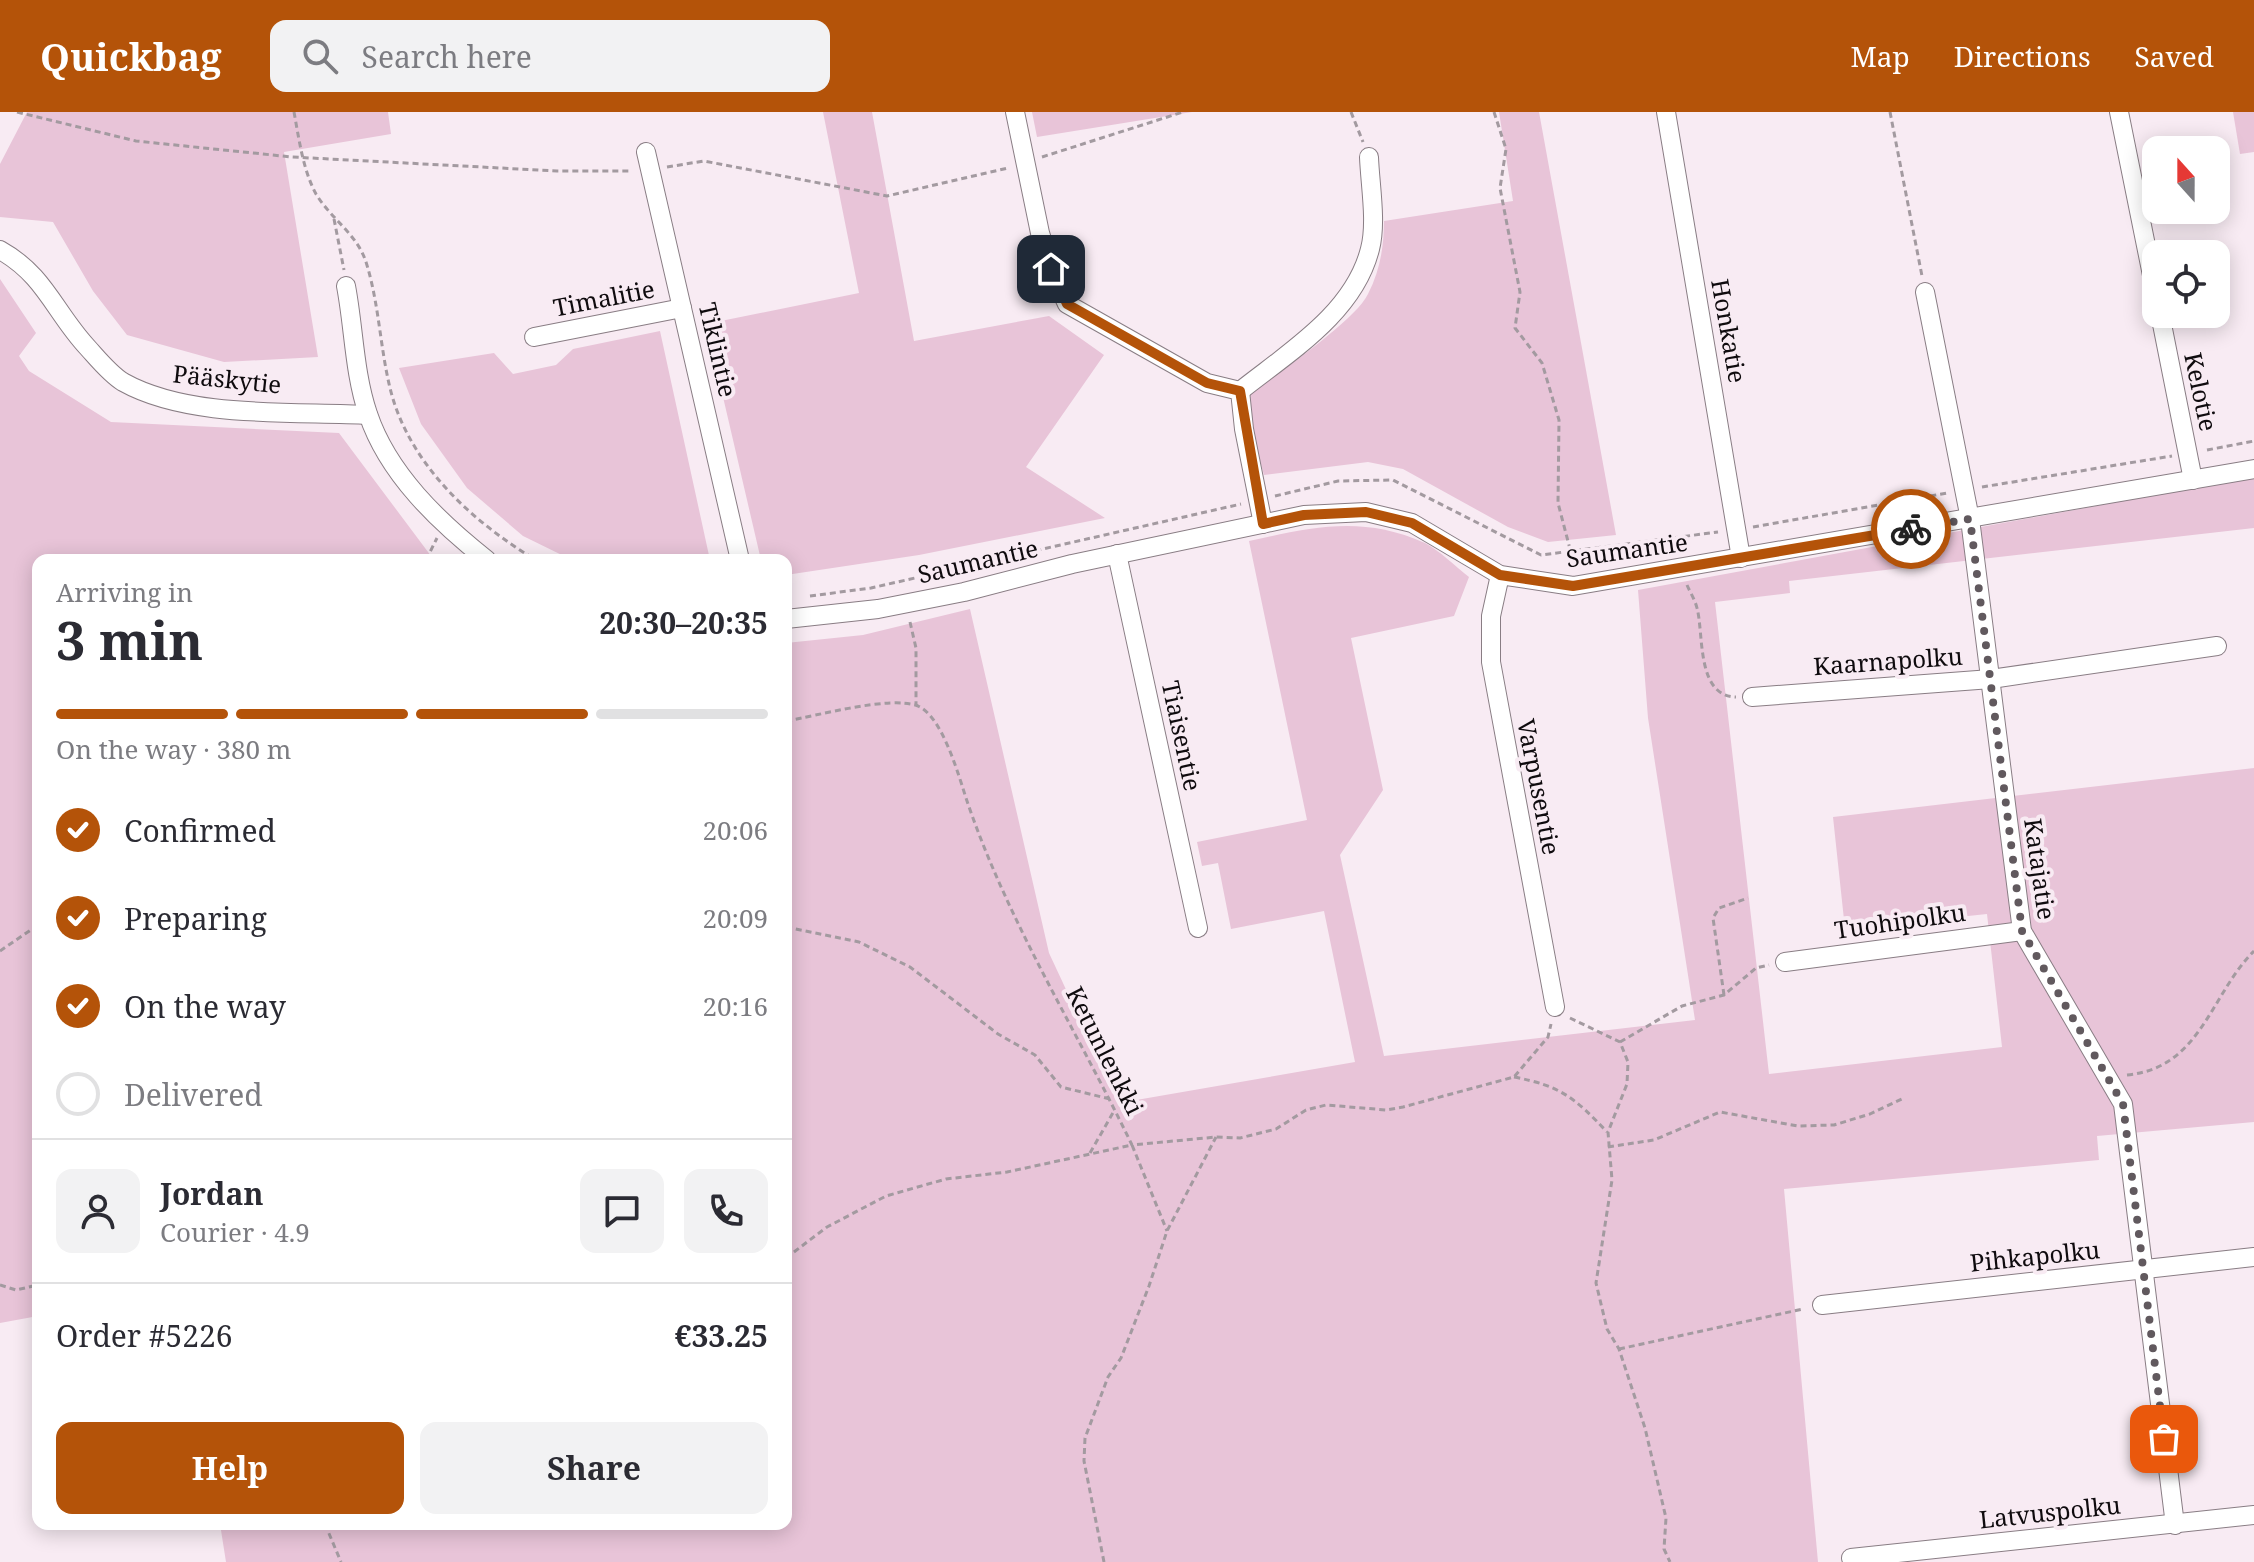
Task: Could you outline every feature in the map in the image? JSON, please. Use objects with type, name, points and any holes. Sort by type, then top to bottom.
[{"type":"street","points":[[1015,112],[1047,257],[1067,304],[1207,383],[1240,391]]},
{"type":"street","name":"Honkatie","points":[[1666,112],[1741,558]]},
{"type":"street","points":[[2119,112],[2145,240]]},
{"type":"street","points":[[1240,391],[1310,336],[1355,288],[1371,247],[1369,157]]},
{"type":"street","name":"Tiklintie","points":[[648,161],[739,554]]},
{"type":"street","name":"Pääskytie","points":[[0,250],[24,263],[85,346],[120,381],[166,401],[224,408],[368,415]]},
{"type":"street","points":[[346,286],[368,415],[397,467],[443,524],[480,554]]},
{"type":"street","name":"Katajatie","points":[[1925,292],[1970,519],[2022,931],[2123,1104],[2175,1525]]},
{"type":"street","name":"Timalitie","points":[[534,337],[682,308]]},
{"type":"street","name":"Kelotie","points":[[2163,328],[2193,480]]},
{"type":"street","points":[[1240,391],[1263,524]]},
{"type":"street","name":"Saumantie","points":[[792,618],[907,603],[1304,515],[1366,512],[1412,523],[1500,575],[1573,586],[2254,469]]},
{"type":"street","name":"Tiaisentie","points":[[1117,554],[1198,928]]},
{"type":"street","name":"Varpusentie","points":[[1500,575],[1491,616],[1491,662],[1555,1007]]},
{"type":"street","name":"Kaarnapolku","points":[[1752,697],[1991,679],[2217,646]]},
{"type":"street","name":"Tuohipolku","points":[[1785,962],[2022,931]]},
{"type":"street","name":"Pihkapolku","points":[[1822,1305],[2254,1257]]},
{"type":"street","name":"Latvuspolku","points":[[1851,1558],[2254,1515]]},
{"type":"path","points":[[17,112],[136,141],[292,157],[557,171],[648,161],[704,161],[887,196],[982,177],[1183,112]]},
{"type":"path","points":[[294,112],[303,158],[316,193],[360,248],[374,294],[391,391],[411,439],[437,477],[471,514],[500,538],[526,554]]},
{"type":"path","points":[[1351,112],[1369,157]]},
{"type":"path","points":[[1494,112],[1506,149],[1500,188],[1520,292],[1515,328],[1542,363],[1559,420],[1558,503],[1570,550]]},
{"type":"path","points":[[1890,112],[1925,292]]},
{"type":"path","points":[[334,217],[346,286]]},
{"type":"path","points":[[800,598],[871,588],[1338,481],[1393,480],[1541,555],[1738,529],[2254,441]]},
{"type":"path","points":[[429,554],[443,524]]},
{"type":"path","points":[[1679,569],[1697,606],[1705,665],[1711,681],[1719,693],[1731,698],[1752,697]]},
{"type":"path","points":[[792,720],[893,703],[916,705],[916,648],[907,603]]},
{"type":"path","name":"Ketunlenkki","points":[[916,705],[926,712],[948,746],[972,817],[1025,938],[1132,1145],[1216,1137],[1240,1138],[1276,1129],[1306,1110],[1326,1105],[1386,1110],[1514,1077]]},
{"type":"path","points":[[1724,995],[1713,918],[1719,908],[1748,898]]},
{"type":"path","points":[[792,928],[859,942],[910,967],[998,1034],[1035,1055],[1061,1087],[1110,1099]]},
{"type":"path","points":[[0,951],[32,929]]},
{"type":"path","points":[[2107,1077],[2139,1074],[2179,1057],[2208,1018],[2241,964],[2254,951]]},
{"type":"path","points":[[1620,1042],[1682,1006],[1724,995],[1756,968],[1785,962]]},
{"type":"path","points":[[1608,1132],[1574,1097],[1545,1083],[1514,1077],[1548,1037],[1555,1007],[1581,1024],[1605,1032],[1620,1042],[1628,1062],[1627,1084],[1608,1132],[1612,1180],[1596,1283],[1607,1329],[1619,1349],[1662,1494],[1666,1518],[1664,1549],[1670,1562]]},
{"type":"path","points":[[1608,1147],[1654,1140],[1720,1112],[1798,1126],[1834,1125],[1870,1114],[1904,1098]]},
{"type":"path","points":[[1090,1153],[1115,1109]]},
{"type":"path","points":[[1104,1562],[1084,1461],[1085,1438],[1108,1377],[1121,1358],[1167,1231],[1216,1137]]},
{"type":"path","points":[[792,1253],[827,1227],[886,1196],[946,1179],[1007,1172],[1132,1145],[1167,1231]]},
{"type":"path","points":[[0,1285],[16,1290],[32,1286]]},
{"type":"path","points":[[1619,1349],[1822,1305]]},
{"type":"path","points":[[328,1530],[341,1562]]},
{"type":"shaded area","points":[[27,112],[388,112],[391,134],[284,152],[318,357],[224,362],[127,335],[93,291],[53,222],[0,217],[0,164]]},
{"type":"shaded area","points":[[823,112],[872,112],[914,341],[1049,316],[1104,355],[1026,467],[1105,518],[919,555],[792,574],[792,554],[760,554],[706,324],[859,293]]},
{"type":"shaded area","points":[[1032,112],[1192,112],[1037,137]]},
{"type":"shaded area","points":[[1499,112],[1539,112],[1616,535],[1548,542],[1508,527],[1403,469],[1368,462],[1264,475],[1253,436],[1250,394],[1315,346],[1360,305],[1368,294],[1378,267],[1384,221],[1513,201]]},
{"type":"shaded area","points":[[2233,112],[2254,112],[2254,152],[2240,154]]},
{"type":"shaded area","points":[[0,279],[36,333],[19,356],[29,371],[111,422],[339,433],[430,554],[32,554],[32,1317],[0,1323]]},
{"type":"shaded area","points":[[660,331],[709,554],[560,554],[523,536],[467,488],[421,424],[399,368],[494,353],[513,374],[556,365],[573,349]]},
{"type":"shaded area","points":[[2254,477],[2254,528],[1789,581],[1790,593],[1715,602],[1769,1074],[2002,1047],[1987,914],[1845,929],[1833,817],[2254,768],[2254,1122],[2097,1136],[2099,1160],[1784,1189],[1818,1562],[226,1562],[221,1530],[792,1530],[792,642],[863,635],[970,609],[1049,953],[1119,1103],[1355,1062],[1324,911],[1231,929],[1218,863],[1202,866],[1197,842],[1307,820],[1249,541],[1295,531],[1359,526],[1402,534],[1425,543],[1469,577],[1454,616],[1351,638],[1383,790],[1340,855],[1384,1056],[1695,1020],[1648,718],[1638,590]]},
{"type":"way so far","points":[[1911,529],[1970,519],[2022,931],[2123,1104],[2164,1439]]},
{"type":"route","points":[[1051,269],[1067,304],[1207,383],[1240,391],[1244,429],[1263,524],[1304,515],[1366,512],[1412,523],[1500,575],[1573,586],[1911,529]]}]
